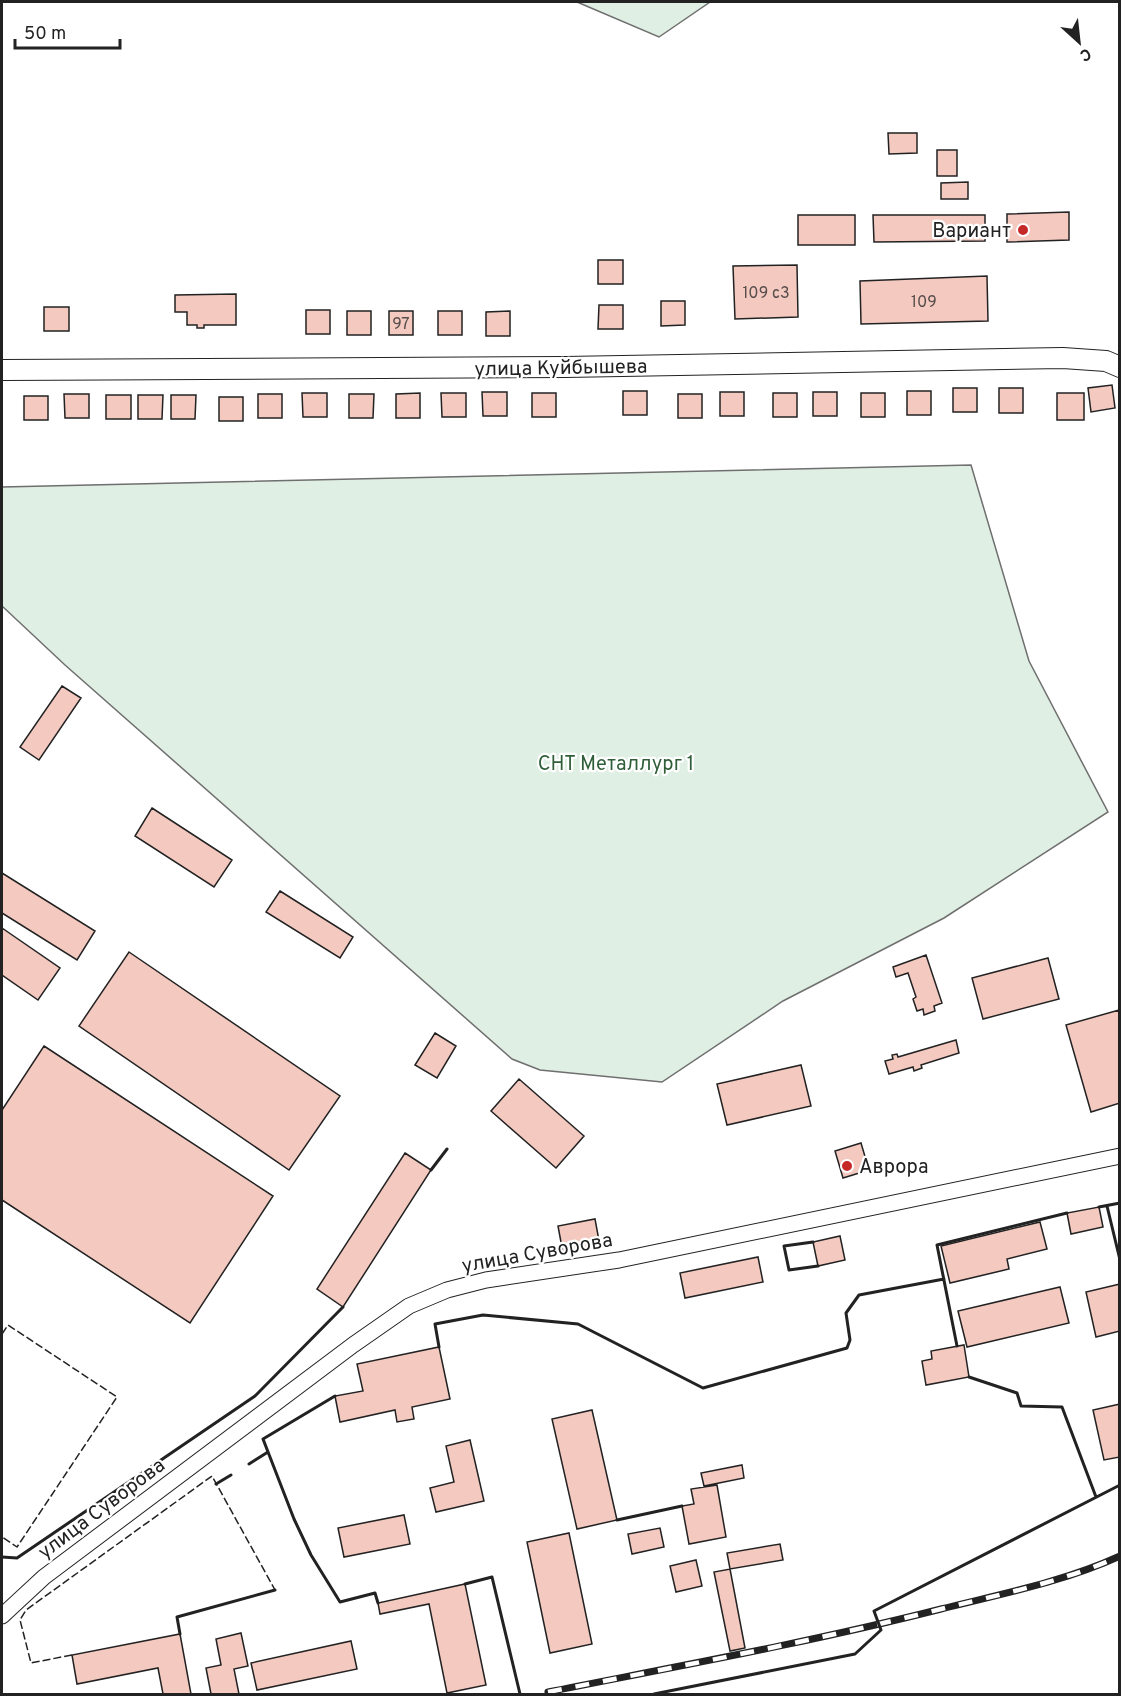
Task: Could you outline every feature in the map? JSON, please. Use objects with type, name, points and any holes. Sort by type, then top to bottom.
[{"type":"main road","name":"улица Куйбышева","points":[[2,370],[565,367],[1063,358],[1106,361],[1119,367]]},
{"type":"street","name":"улица Суворова","points":[[2,1616],[44,1577],[353,1345],[409,1306],[447,1290],[486,1280],[619,1260],[1119,1156]]},
{"type":"green space","points":[[577,2],[710,2],[659,37]]},
{"type":"green space","name":"СНТ Металлург 1","points":[[971,465],[1029,661],[1108,812],[944,918],[783,1001],[662,1082],[540,1070],[512,1059],[65,665],[2,606],[2,487]]},
{"type":"building","points":[[888,133],[917,133],[917,153],[889,154]]},
{"type":"building","points":[[937,150],[957,150],[957,176],[937,176]]},
{"type":"building","points":[[968,182],[968,199],[941,199],[941,183]]},
{"type":"building","points":[[1069,212],[1069,240],[1007,242],[1007,214]]},
{"type":"building","points":[[798,215],[855,215],[855,245],[798,245]]},
{"type":"building","points":[[873,215],[985,215],[985,241],[874,242]]},
{"type":"building","points":[[598,260],[623,260],[623,284],[598,284]]},
{"type":"building","points":[[797,265],[798,317],[735,319],[733,266]]},
{"type":"building","points":[[987,276],[988,321],[861,324],[860,281]]},
{"type":"building","points":[[236,294],[236,325],[204,325],[204,328],[197,328],[197,325],[187,325],[187,312],[175,312],[175,295]]},
{"type":"building","points":[[661,301],[685,301],[685,325],[661,326]]},
{"type":"building","points":[[599,305],[623,305],[623,329],[598,329]]},
{"type":"building","points":[[44,307],[69,307],[69,331],[44,331]]},
{"type":"building","points":[[306,310],[330,310],[330,334],[306,334]]},
{"type":"building","points":[[347,311],[371,311],[371,335],[347,335]]},
{"type":"building","points":[[389,311],[413,311],[413,335],[389,335]]},
{"type":"building","points":[[438,311],[462,311],[462,335],[438,335]]},
{"type":"building","points":[[510,311],[510,336],[486,336],[486,312]]},
{"type":"building","points":[[1112,385],[1115,408],[1091,412],[1088,388]]},
{"type":"building","points":[[953,388],[977,388],[977,412],[953,412]]},
{"type":"building","points":[[999,388],[1023,388],[1023,413],[999,413]]},
{"type":"building","points":[[623,391],[647,391],[647,415],[623,415]]},
{"type":"building","points":[[907,391],[931,391],[931,415],[907,415]]},
{"type":"building","points":[[482,392],[507,392],[507,416],[483,416]]},
{"type":"building","points":[[720,392],[744,392],[744,416],[720,416]]},
{"type":"building","points":[[813,392],[837,392],[837,416],[813,416]]},
{"type":"building","points":[[302,393],[327,393],[327,417],[303,417]]},
{"type":"building","points":[[420,393],[420,418],[396,418],[396,394]]},
{"type":"building","points":[[441,393],[466,393],[466,417],[442,417]]},
{"type":"building","points":[[532,393],[556,393],[556,417],[532,417]]},
{"type":"building","points":[[773,393],[797,393],[797,417],[773,417]]},
{"type":"building","points":[[861,393],[885,393],[885,417],[861,417]]},
{"type":"building","points":[[1057,393],[1084,393],[1084,420],[1057,420]]},
{"type":"building","points":[[64,394],[89,394],[89,418],[65,418]]},
{"type":"building","points":[[258,394],[282,394],[282,418],[258,418]]},
{"type":"building","points":[[349,394],[374,394],[373,418],[349,418]]},
{"type":"building","points":[[678,394],[702,394],[702,418],[678,418]]},
{"type":"building","points":[[106,395],[131,395],[131,419],[106,419]]},
{"type":"building","points":[[138,395],[163,395],[162,419],[138,419]]},
{"type":"building","points":[[171,395],[196,395],[195,419],[171,419]]},
{"type":"building","points":[[24,396],[48,396],[48,420],[24,420]]},
{"type":"building","points":[[219,397],[243,397],[243,421],[219,421]]},
{"type":"building","points":[[62,686],[81,698],[39,760],[20,747]]},
{"type":"building","points":[[152,808],[232,860],[214,887],[135,836]]},
{"type":"building","points":[[2,873],[95,931],[77,960],[2,913]]},
{"type":"building","points":[[280,891],[353,937],[340,958],[266,912]]},
{"type":"building","points":[[2,928],[60,968],[38,1000],[2,975]]},
{"type":"building","points":[[129,952],[340,1096],[289,1170],[79,1026]]},
{"type":"building","points":[[926,955],[942,1003],[934,1006],[935,1011],[924,1015],[923,1009],[917,1011],[913,999],[916,997],[908,973],[896,977],[893,967]]},
{"type":"building","points":[[1048,958],[1059,999],[983,1019],[972,978]]},
{"type":"building","points":[[1119,1010],[1120,1103],[1091,1112],[1066,1025]]},
{"type":"building","points":[[435,1033],[456,1046],[437,1078],[415,1065]]},
{"type":"building","points":[[956,1040],[959,1053],[921,1065],[922,1068],[914,1071],[913,1067],[889,1074],[885,1061],[893,1059],[892,1055],[897,1054],[898,1057]]},
{"type":"building","points":[[44,1046],[273,1196],[190,1323],[2,1200],[2,1110]]},
{"type":"building","points":[[801,1065],[811,1106],[727,1125],[717,1084]]},
{"type":"building","points":[[519,1079],[584,1136],[556,1168],[491,1111]]},
{"type":"building","points":[[861,1143],[869,1170],[843,1178],[835,1151]]},
{"type":"building","points":[[405,1153],[431,1170],[343,1307],[317,1289]]},
{"type":"building","points":[[1099,1207],[1103,1227],[1071,1234],[1067,1213]]},
{"type":"building","points":[[595,1219],[600,1246],[563,1253],[558,1226]]},
{"type":"building","points":[[1040,1222],[1047,1249],[1007,1259],[1009,1269],[950,1283],[941,1246]]},
{"type":"building","points":[[840,1236],[845,1260],[818,1266],[813,1242]]},
{"type":"building","points":[[758,1257],[763,1282],[685,1298],[680,1273]]},
{"type":"building","points":[[1120,1284],[1120,1331],[1096,1337],[1086,1292]]},
{"type":"building","points":[[1060,1287],[1069,1323],[967,1347],[958,1311]]},
{"type":"building","points":[[964,1345],[969,1377],[926,1385],[922,1361],[932,1359],[931,1351]]},
{"type":"building","points":[[439,1347],[450,1399],[412,1407],[414,1419],[397,1422],[395,1410],[340,1422],[335,1396],[363,1391],[357,1364]]},
{"type":"building","points":[[1120,1404],[1120,1457],[1104,1460],[1093,1410]]},
{"type":"building","points":[[592,1410],[617,1520],[577,1529],[552,1419]]},
{"type":"building","points":[[470,1440],[484,1501],[436,1512],[430,1488],[454,1482],[446,1446]]},
{"type":"building","points":[[742,1465],[744,1478],[704,1486],[701,1473]]},
{"type":"building","points":[[717,1485],[726,1537],[689,1544],[682,1506],[694,1504],[691,1489]]},
{"type":"building","points":[[404,1515],[410,1544],[344,1557],[338,1528]]},
{"type":"building","points":[[660,1528],[664,1547],[632,1554],[628,1534]]},
{"type":"building","points":[[569,1533],[592,1644],[550,1653],[527,1542]]},
{"type":"building","points":[[780,1544],[783,1560],[730,1569],[727,1553]]},
{"type":"building","points":[[696,1560],[702,1586],[676,1592],[670,1566]]},
{"type":"building","points":[[730,1569],[745,1648],[730,1651],[714,1572]]},
{"type":"building","points":[[465,1584],[486,1685],[447,1693],[429,1604],[380,1614],[378,1603]]},
{"type":"building","points":[[241,1633],[248,1666],[234,1669],[239,1694],[211,1694],[206,1668],[221,1665],[216,1639]]},
{"type":"building","points":[[180,1634],[191,1694],[163,1694],[158,1668],[77,1684],[72,1655]]},
{"type":"building","points":[[351,1641],[357,1669],[257,1690],[251,1663]]},
{"type":"railway","points":[[548,1692],[892,1621],[1054,1580],[1120,1556]]},
{"type":"fence","points":[[2,1334],[8,1325],[117,1397],[17,1547],[2,1537]]},
{"type":"fence","points":[[72,1655],[31,1663],[20,1620],[26,1610],[212,1476],[275,1590]]},
{"type":"wall","points":[[431,1170],[447,1149]]},
{"type":"wall","points":[[1099,1207],[1120,1203]]},
{"type":"wall","points":[[1107,1206],[1120,1260]]},
{"type":"wall","points":[[957,1346],[937,1245],[1067,1213]]},
{"type":"wall","points":[[813,1242],[784,1246],[789,1270],[818,1266]]},
{"type":"wall","points":[[439,1347],[435,1324],[483,1315],[578,1324],[703,1388],[847,1348],[850,1340],[846,1313],[859,1295],[944,1279]]},
{"type":"wall","points":[[2,1557],[17,1558],[255,1396],[343,1307]]},
{"type":"wall","points":[[969,1377],[1017,1393],[1021,1406],[1062,1407],[1096,1497]]},
{"type":"wall","points":[[335,1396],[263,1439],[294,1519],[311,1555],[340,1602],[375,1593],[378,1603]]},
{"type":"wall","points":[[249,1464],[268,1452]]},
{"type":"wall","points":[[216,1484],[231,1475]]},
{"type":"wall","points":[[654,1694],[855,1654],[881,1630],[874,1611],[1120,1485]]},
{"type":"wall","points":[[617,1520],[682,1506]]},
{"type":"wall","points":[[465,1584],[492,1577],[520,1694]]},
{"type":"wall","points":[[180,1634],[177,1617],[275,1590]]},
{"type":"place","name":"Вариант","points":[[1023,230]]},
{"type":"place","name":"Аврора","points":[[847,1166]]}]
